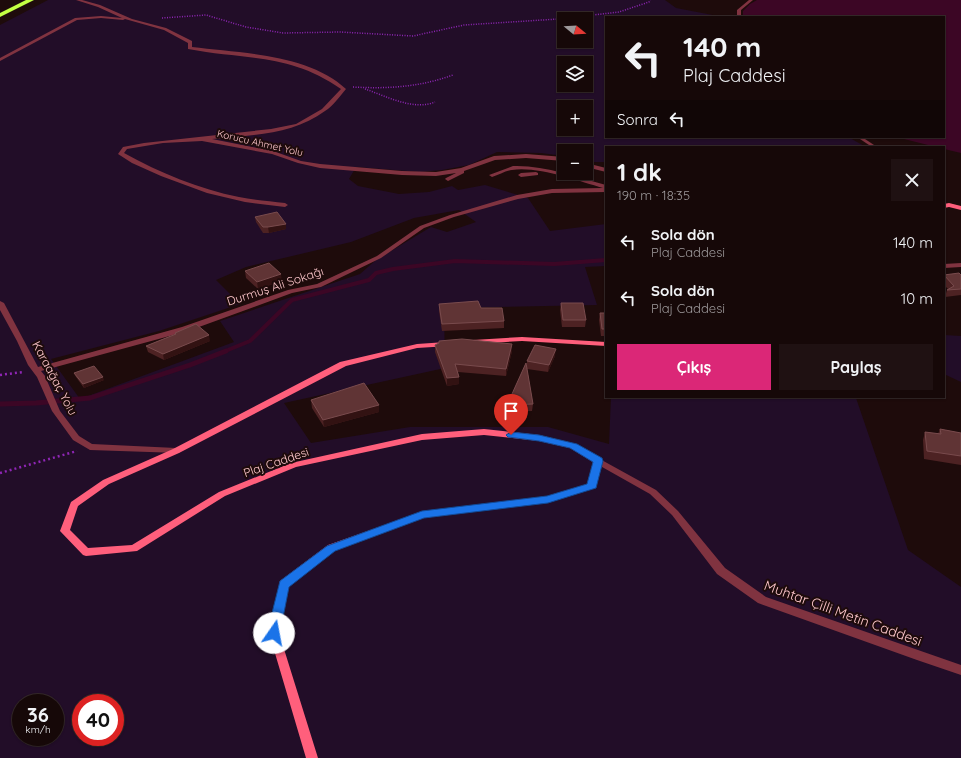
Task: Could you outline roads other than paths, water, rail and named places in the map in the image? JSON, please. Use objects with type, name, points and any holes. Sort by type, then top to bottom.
[{"type":"highway","points":[[0,15],[31,0]]},
{"type":"street","name":"Korucu Ahmet Yolu","points":[[78,0],[99,6],[131,20],[165,29],[190,42],[190,48],[252,54],[274,59],[306,68],[335,81],[344,89],[324,110],[298,125],[271,131],[202,139]]},
{"type":"street","points":[[0,60],[76,19],[102,18],[131,20]]},
{"type":"street","points":[[202,139],[183,139],[149,143],[125,148],[121,154],[140,166],[213,193],[241,200],[285,205]]},
{"type":"street","name":"Korucu Ahmet Yolu","points":[[202,139],[273,153],[300,162],[336,168],[436,174],[465,169],[494,158],[526,156],[557,158]]},
{"type":"street","points":[[593,167],[605,170]]},
{"type":"street","points":[[492,175],[512,168],[520,168],[544,172],[605,187]]},
{"type":"street","points":[[448,180],[465,169]]},
{"type":"street","points":[[521,175],[544,172]]},
{"type":"street","name":"Durmuş Ali Sokağı","points":[[38,373],[185,329],[290,291],[318,286],[379,257],[422,227],[452,216],[516,197],[552,191],[605,190]]},
{"type":"street","points":[[945,204],[961,208]]},
{"type":"street","name":"Karaağaç Yolu","points":[[0,303],[38,373],[56,411],[76,438],[90,447],[176,451]]},
{"type":"street","name":"Plaj Caddesi","points":[[598,461],[573,446],[539,438],[484,432],[422,437],[294,466],[222,494],[134,548],[86,552],[65,531],[74,504],[106,482],[176,451],[343,364],[417,346],[522,339],[605,344]]},
{"type":"street","points":[[312,758],[274,633],[284,584],[331,548],[422,514],[548,499],[592,486],[598,461]]},
{"type":"street","name":"Muhtar Çilli Metin Caddesi","points":[[598,461],[653,492],[675,513],[721,571],[762,600],[961,670]]},
{"type":"lane","points":[[738,16],[739,10],[751,0]]},
{"type":"lane","points":[[861,138],[873,146]]},
{"type":"lane","points":[[945,266],[961,265]]},
{"type":"waterway","points":[[223,352],[250,341],[292,300],[369,280],[376,273],[393,269],[455,261],[554,264],[605,260]]},
{"type":"waterway","points":[[0,404],[36,403],[90,398],[190,365],[226,351]]}]
